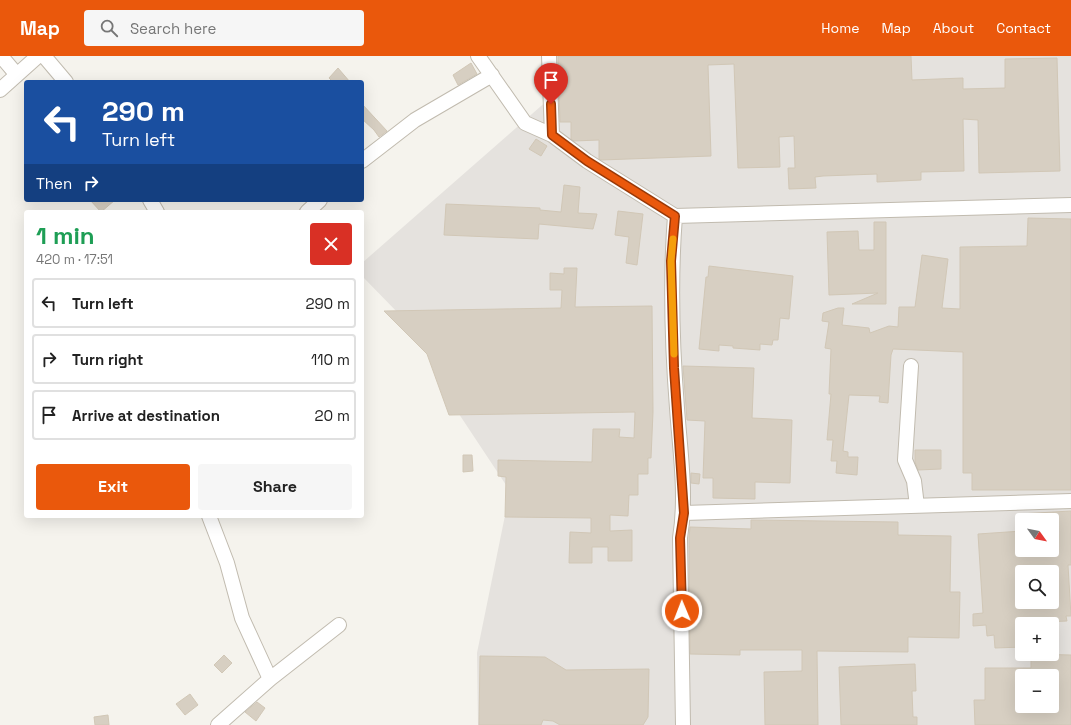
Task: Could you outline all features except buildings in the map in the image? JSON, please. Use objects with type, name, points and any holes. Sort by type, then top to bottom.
[{"type":"street","points":[[1,56],[17,75]]},
{"type":"street","points":[[0,90],[38,56]]},
{"type":"street","points":[[44,56],[64,80]]},
{"type":"street","points":[[478,56],[525,122],[552,135],[587,161],[675,216],[1071,205]]},
{"type":"street","points":[[549,56],[552,135]]},
{"type":"street","points":[[364,159],[415,120],[492,75]]},
{"type":"street","points":[[309,210],[318,202]]},
{"type":"street","points":[[675,216],[671,261],[674,368],[684,513],[680,538],[683,725]]},
{"type":"street","points":[[911,366],[905,460],[914,481],[916,506]]},
{"type":"street","points":[[684,513],[1071,501]]},
{"type":"street","points":[[210,518],[227,563],[242,618],[270,679]]},
{"type":"street","points":[[218,725],[270,679],[339,625]]},
{"type":"shaded area","points":[[557,56],[1071,56],[1071,725],[478,725],[477,653],[510,491],[455,408],[437,353],[364,278],[364,261],[557,92]]},
{"type":"slow traffic","points":[[673,239],[671,261],[674,354]]},
{"type":"route","points":[[551,104],[552,135],[587,161],[675,216],[671,261],[674,368],[684,513],[680,538],[682,611]]}]
